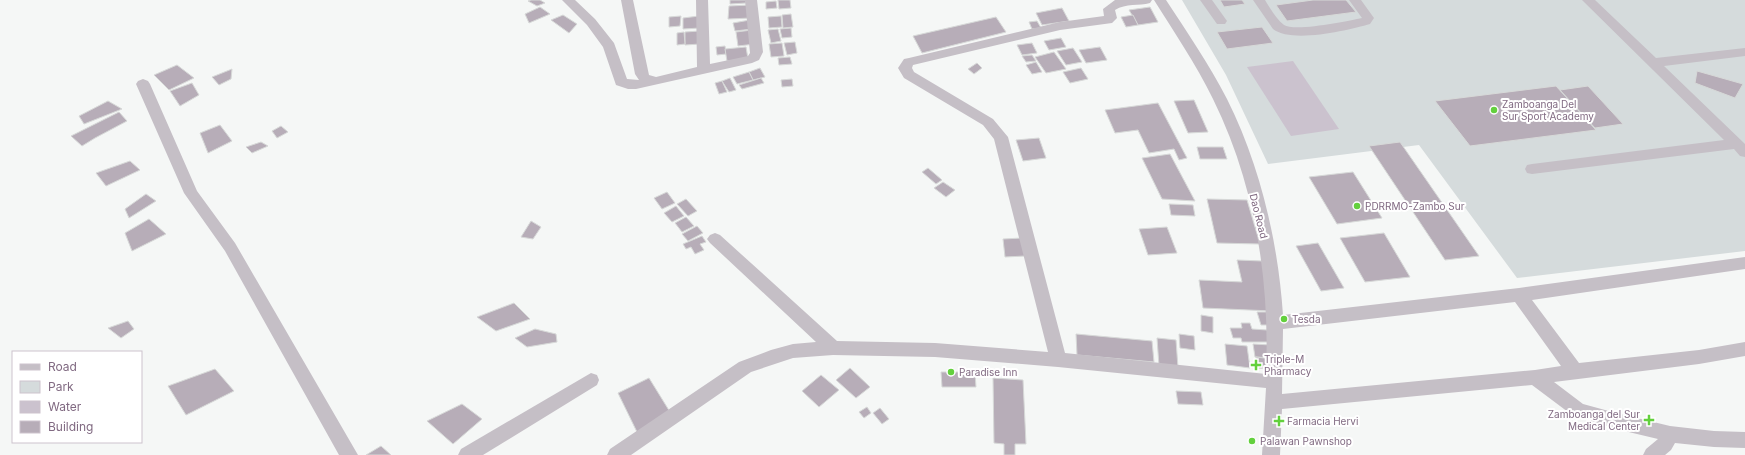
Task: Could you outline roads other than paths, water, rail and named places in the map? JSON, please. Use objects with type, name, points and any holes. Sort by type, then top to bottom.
[{"type":"street","points":[[568,0],[591,22],[609,46],[621,82],[632,85],[745,62],[752,59],[756,55],[757,50],[755,44],[751,0]]},
{"type":"street","points":[[626,0],[642,74],[650,81]]},
{"type":"street","points":[[702,0],[704,70]]},
{"type":"street","points":[[1058,360],[1001,137],[988,122],[909,75],[905,68],[909,62],[981,44],[1060,26],[1108,20],[1111,18],[1109,9],[1114,4],[1146,0]]},
{"type":"street","name":"Dao Road","points":[[1160,0],[1202,68],[1227,113],[1244,157],[1264,235],[1271,277],[1275,323],[1275,382],[1271,455]]},
{"type":"street","points":[[1206,0],[1221,21]]},
{"type":"street","points":[[1259,0],[1282,30],[1296,32],[1366,21],[1368,18],[1355,0]]},
{"type":"street","points":[[1588,0],[1741,148]]},
{"type":"street","points":[[1653,63],[1745,52]]},
{"type":"street","points":[[142,84],[191,193],[230,247],[349,455]]},
{"type":"street","points":[[1532,169],[1741,148]]},
{"type":"street","points":[[715,239],[832,348]]},
{"type":"street","points":[[1275,323],[1519,295],[1745,263]]},
{"type":"street","points":[[1519,295],[1575,371]]},
{"type":"street","points":[[616,455],[745,367],[771,357],[793,351],[832,348],[935,350],[1058,360],[1275,382]]},
{"type":"street","points":[[1274,402],[1535,377],[1699,357],[1745,349]]},
{"type":"street","points":[[1535,377],[1578,410],[1670,434],[1714,439],[1745,440]]},
{"type":"street","points":[[466,455],[591,380]]},
{"type":"street","points":[[1652,455],[1665,444],[1670,434]]},
{"type":"water","points":[[1293,61],[1339,129],[1291,136],[1247,67]]},
{"type":"place","name":"Zamboanga Del Sur Sport Academy","points":[[1494,110]]},
{"type":"place","name":"PDRRMO-Zambo Sur","points":[[1357,206]]},
{"type":"place","name":"Tesda","points":[[1284,319]]},
{"type":"place","name":"Triple-M Pharmacy","points":[[1256,365]]},
{"type":"place","name":"Paradise Inn","points":[[951,372]]},
{"type":"place","name":"Zamboanga del Sur Medical Center","points":[[1649,420]]},
{"type":"place","name":"Farmacia Hervi","points":[[1279,421]]},
{"type":"place","name":"Palawan Pawnshop","points":[[1252,441]]}]
